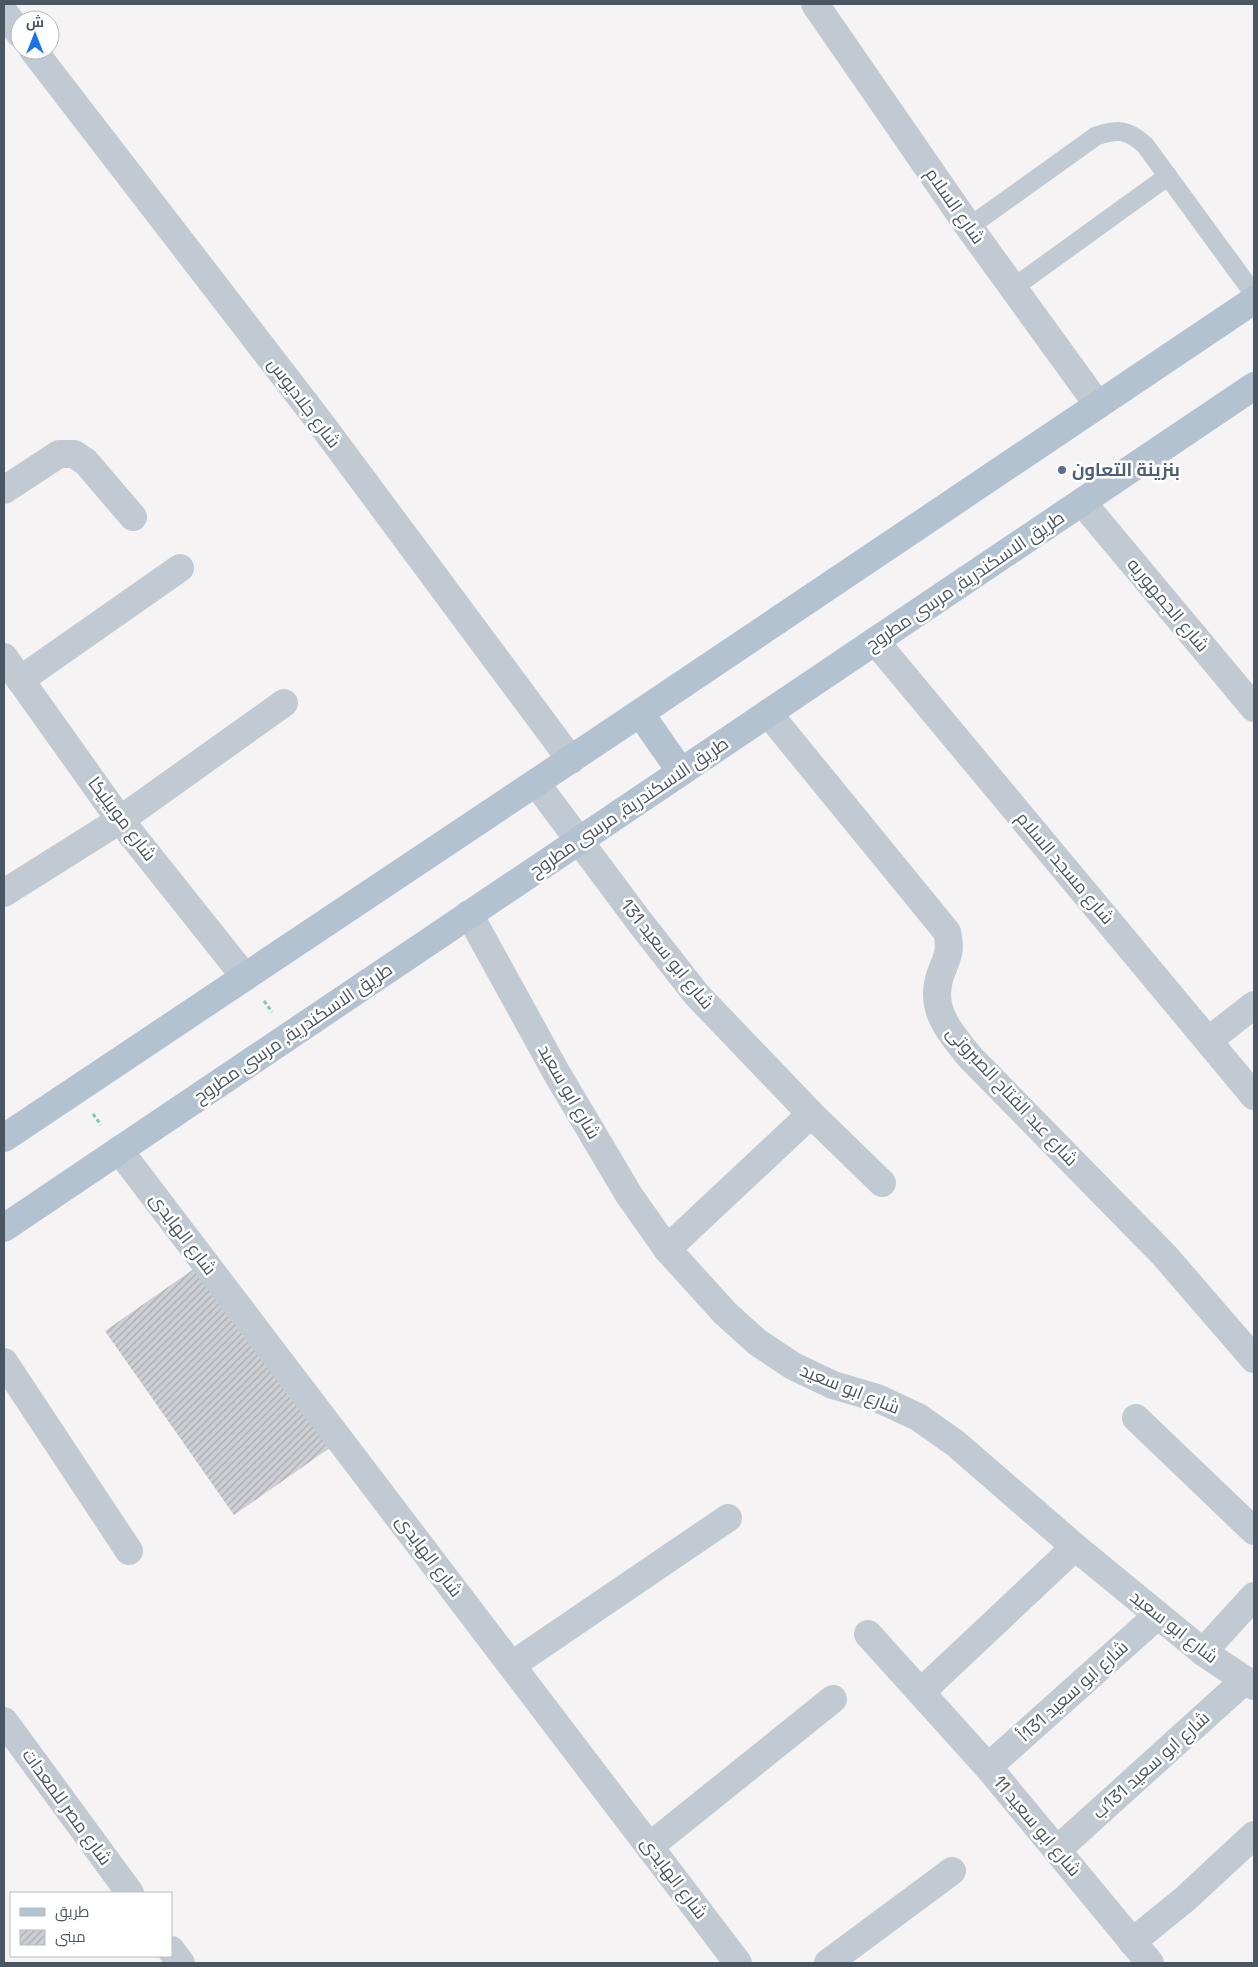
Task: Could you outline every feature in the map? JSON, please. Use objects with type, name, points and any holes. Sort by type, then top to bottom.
[{"type":"main road","points":[[4,1138],[571,760],[1254,300]]},
{"type":"main road","name":"طريق الاسكندرية, مرسى مطروح","points":[[4,1228],[1254,386]]},
{"type":"main road","points":[[640,713],[681,772]]},
{"type":"street","name":"شارع السلام","points":[[815,4],[969,228],[1098,405]]},
{"type":"street","name":"شارع جلاديوس","points":[[41,60],[319,420],[571,760]]},
{"type":"street","points":[[4,490],[59,454],[74,454],[86,462],[133,517]]},
{"type":"street","name":"شارع الجمهوريه","points":[[1082,502],[1254,708]]},
{"type":"street","points":[[20,680],[180,568]]},
{"type":"street","name":"شارع مسجد السلام","points":[[875,641],[1254,1096]]},
{"type":"street","name":"شارع موبيليكا","points":[[4,657],[120,820],[246,977]]},
{"type":"street","points":[[4,893],[120,820],[284,703]]},
{"type":"street","name":"شارع عبد الفتاح الصبروتى","points":[[768,713],[947,932],[950,943],[948,956],[936,995],[943,1023],[969,1056],[1164,1255],[1254,1359]]},
{"type":"street","name":"شارع ابو سعيد 131","points":[[536,783],[697,995],[811,1114],[882,1183]]},
{"type":"street","name":"شارع ابو سعيد","points":[[469,914],[556,1072],[629,1195],[667,1249],[725,1313],[757,1342],[793,1366],[832,1385],[877,1398],[918,1417],[956,1443],[1075,1547],[1203,1652],[1250,1683]]},
{"type":"street","points":[[1209,1040],[1254,1005]]},
{"type":"street","points":[[667,1249],[811,1114]]},
{"type":"street","name":"شارع الهايدى","points":[[119,1150],[738,1963]]},
{"type":"street","points":[[4,1362],[129,1551]]},
{"type":"street","points":[[1136,1418],[1254,1530]]},
{"type":"street","points":[[512,1665],[728,1518]]},
{"type":"street","points":[[921,1692],[1075,1547]]},
{"type":"street","points":[[1203,1652],[1254,1596]]},
{"type":"street","name":"شارع ابو سعيد 131أ","points":[[988,1767],[1158,1615]]},
{"type":"street","name":"شارع ابو سعيد 11","points":[[868,1634],[988,1767],[1150,1963]]},
{"type":"street","name":"شارع ابو سعيد 131ب","points":[[1057,1850],[1250,1683]]},
{"type":"street","points":[[650,1846],[833,1699]]},
{"type":"street","name":"شارع مصر للمعدات","points":[[7,1731],[129,1892]]},
{"type":"street","points":[[1132,1942],[1184,1899],[1254,1835]]},
{"type":"street","points":[[828,1963],[952,1871]]},
{"type":"street","points":[[172,1951],[181,1963]]},
{"type":"lane","points":[[969,228],[1096,136],[1122,131],[1133,135],[1145,145],[1254,294]]},
{"type":"lane","points":[[1013,288],[1168,176]]},
{"type":"path","points":[[246,977],[290,1035]]},
{"type":"path","points":[[76,1090],[119,1150]]},
{"type":"building","points":[[201,1264],[331,1447],[234,1515],[105,1331]]},
{"type":"place","name":"بنزينة التعاون","points":[[1062,470]]}]
